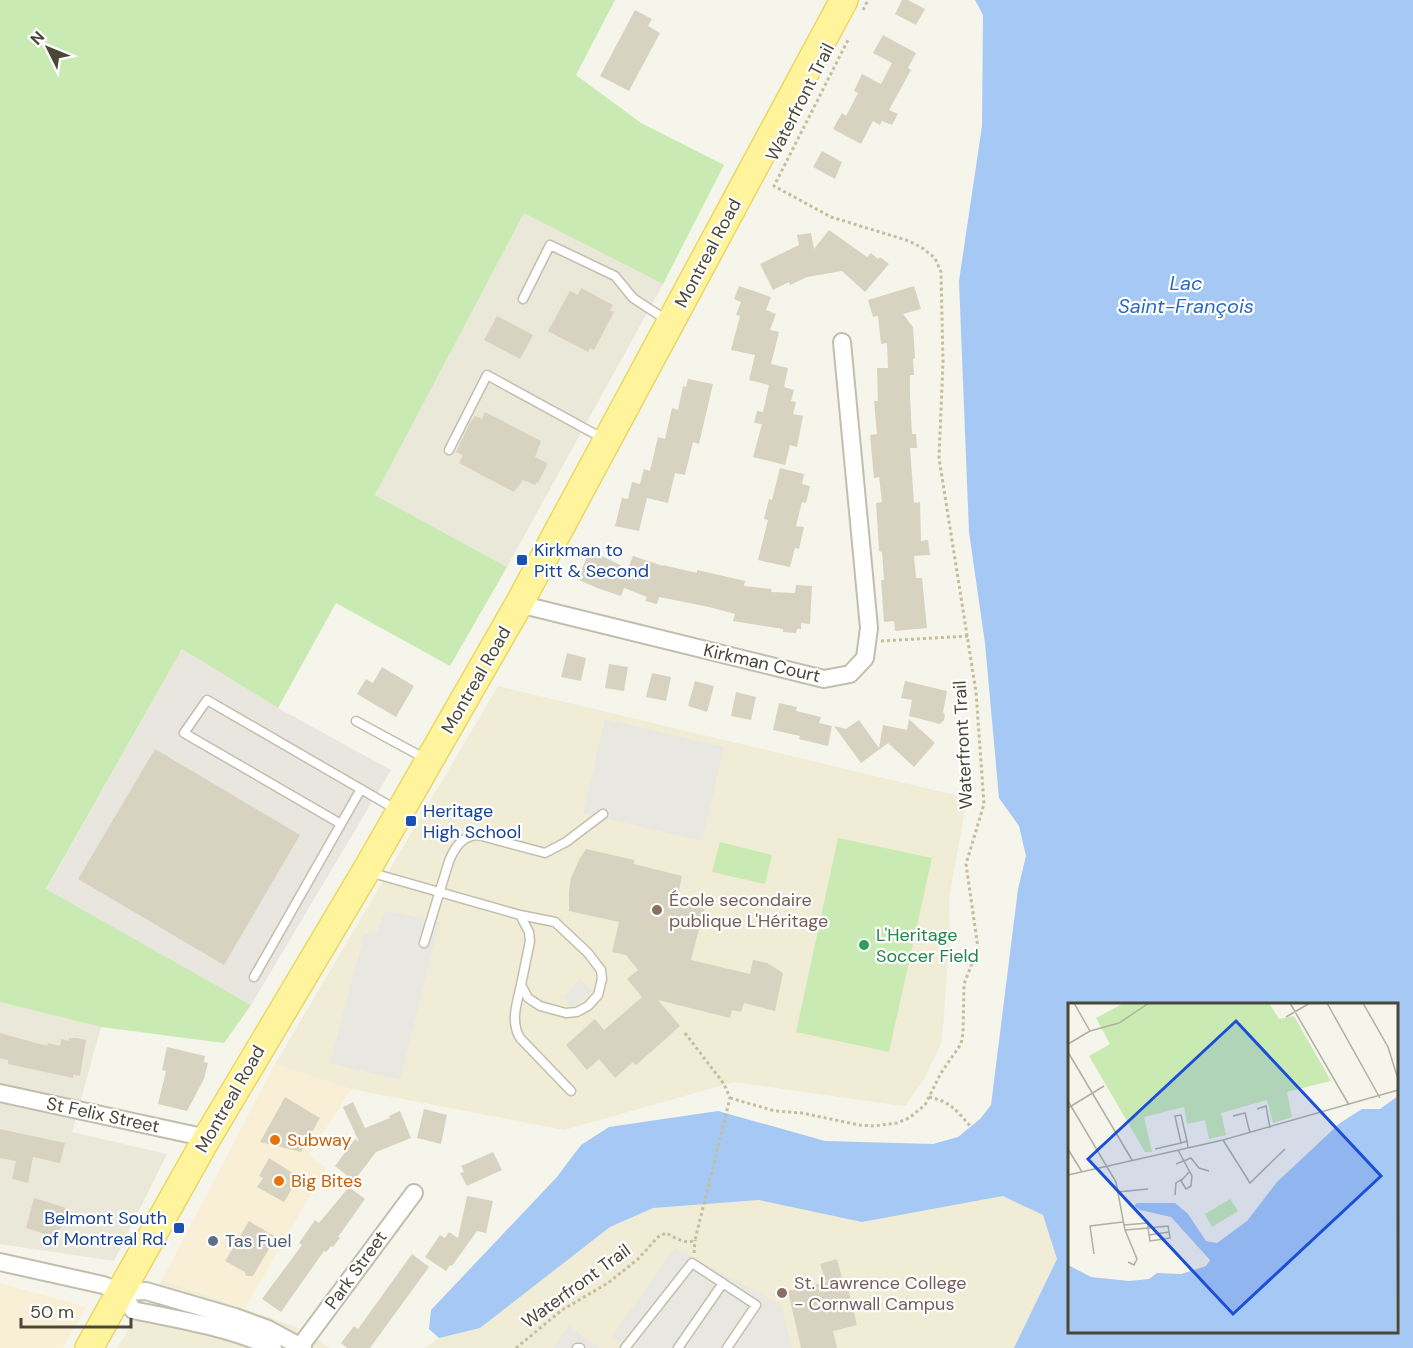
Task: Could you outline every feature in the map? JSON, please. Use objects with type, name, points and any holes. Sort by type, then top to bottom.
[{"type":"main road","name":"Montreal Road","points":[[89,1348],[207,1138],[366,871],[519,604],[670,323],[853,5]]},
{"type":"street","name":"Kirkman Court","points":[[519,604],[824,679],[850,674],[865,658],[869,628],[842,342]]},
{"type":"street","name":"St Felix Street","points":[[0,1093],[207,1138]]},
{"type":"street","name":"Park Street","points":[[301,1347],[414,1193]]},
{"type":"street","points":[[0,1262],[103,1285],[121,1292],[146,1291],[236,1317],[268,1329],[301,1347]]},
{"type":"street","points":[[121,1292],[133,1310],[225,1331],[253,1339],[273,1348]]},
{"type":"lane","points":[[523,299],[550,245],[615,276],[633,298],[670,323]]},
{"type":"lane","points":[[449,450],[487,375],[607,441]]},
{"type":"lane","points":[[341,824],[184,733],[207,700],[400,812]]},
{"type":"lane","points":[[356,721],[429,761]]},
{"type":"lane","points":[[254,977],[361,789]]},
{"type":"lane","points":[[424,943],[454,850],[460,842],[471,836],[488,837],[545,853],[566,842],[603,814]]},
{"type":"lane","points":[[366,871],[520,915],[555,922],[596,962],[601,970],[602,979],[598,995],[588,1006],[577,1012],[566,1013],[540,1006],[528,998],[521,985]]},
{"type":"lane","points":[[520,915],[529,932],[530,941],[514,1015],[515,1029],[520,1038],[571,1091]]},
{"type":"lane","points":[[625,1348],[692,1263],[756,1305],[727,1348]]},
{"type":"lane","points":[[678,1348],[723,1283]]},
{"type":"path","points":[[853,5],[868,0]]},
{"type":"path","name":"Waterfront Trail","points":[[516,1348],[562,1310],[608,1283],[639,1258],[658,1237],[666,1233],[681,1241],[696,1240],[730,1098],[775,1111],[802,1113],[844,1123],[874,1126],[897,1123],[909,1118],[925,1105],[963,1038],[964,984],[978,948],[966,864],[984,804],[976,692],[969,636],[939,458],[944,362],[943,281],[939,264],[930,253],[906,240],[831,218],[774,186],[852,31]]},
{"type":"path","points":[[867,642],[969,636]]},
{"type":"path","points":[[685,1033],[724,1084],[730,1098]]},
{"type":"path","points":[[928,1097],[951,1105],[971,1127]]},
{"type":"shaded area","points":[[524,212],[663,284],[507,567],[375,495]]},
{"type":"shaded area","points":[[182,649],[278,708],[391,770],[251,1005],[46,890]]},
{"type":"shaded area","name":"École secondaire publique L'Héritage","points":[[498,686],[967,798],[949,899],[950,933],[942,1041],[925,1078],[906,1105],[734,1082],[564,1130],[351,1089],[275,1064]]},
{"type":"shaded area","points":[[605,719],[724,747],[702,841],[583,813]]},
{"type":"shaded area","points":[[386,911],[440,922],[400,1080],[330,1063],[364,935],[376,933]]},
{"type":"shaded area","points":[[580,979],[592,991],[577,1004],[571,1006],[563,997]]},
{"type":"shaded area","points":[[0,1002],[101,1027],[72,1132],[167,1154],[114,1261],[0,1244]]},
{"type":"shaded area","points":[[275,1064],[351,1089],[309,1155],[326,1168],[245,1308],[162,1280]]},
{"type":"shaded area","name":"St. Lawrence College - Cornwall Campus","points":[[1003,1196],[1043,1215],[1057,1259],[1014,1348],[424,1348],[441,1337],[480,1328],[610,1227],[653,1208],[759,1200],[862,1222]]},
{"type":"shaded area","points":[[675,1248],[781,1305],[792,1348],[631,1348],[612,1336]]},
{"type":"shaded area","points":[[162,1280],[305,1330],[329,1348],[117,1348]]},
{"type":"shaded area","points":[[0,1283],[86,1307],[63,1348],[0,1348]]},
{"type":"shaded area","points":[[569,1326],[600,1348],[553,1348]]},
{"type":"green space","points":[[0,0],[615,0],[576,75],[641,123],[724,165],[663,284],[524,213],[375,495],[507,567],[450,666],[336,603],[278,708],[182,649],[46,889],[251,1005],[224,1043],[101,1027],[0,1002]]},
{"type":"green space","name":"L'Heritage Soccer Field","points":[[838,838],[932,858],[889,1052],[796,1032]]},
{"type":"green space","points":[[720,842],[772,855],[765,884],[712,872]]},
{"type":"water","name":"Lac Saint-François","points":[[975,0],[1413,0],[1413,1348],[1014,1348],[1057,1259],[1043,1215],[1003,1196],[862,1222],[759,1200],[653,1208],[610,1227],[480,1328],[439,1338],[429,1329],[431,1310],[556,1178],[581,1145],[609,1127],[718,1111],[825,1141],[933,1144],[958,1137],[980,1119],[991,1105],[1018,889],[1026,856],[1019,826],[999,798],[985,643],[969,532],[959,281],[982,126],[983,15]]},
{"type":"building","points":[[902,0],[908,0],[925,9],[916,25],[895,14]]},
{"type":"building","points":[[635,10],[652,19],[648,26],[660,33],[629,91],[600,76]]},
{"type":"building","points":[[883,35],[916,53],[908,68],[911,70],[889,110],[898,114],[892,125],[882,121],[880,125],[873,121],[861,144],[833,129],[842,113],[846,116],[858,93],[854,91],[862,74],[881,84],[892,63],[873,53]]},
{"type":"building","points":[[822,151],[842,162],[835,179],[813,167]]},
{"type":"building","points":[[829,230],[867,257],[871,253],[889,264],[865,292],[842,271],[807,277],[773,290],[760,264],[799,245],[797,235],[811,233],[814,249]]},
{"type":"building","points":[[739,286],[771,297],[766,310],[776,314],[770,330],[779,332],[771,364],[788,368],[784,387],[794,390],[791,401],[796,402],[793,414],[803,416],[797,447],[790,445],[785,465],[753,457],[762,424],[754,423],[757,411],[763,412],[769,385],[749,380],[755,355],[731,350],[740,316],[736,315],[741,302],[734,299]]},
{"type":"building","points":[[914,286],[921,309],[903,314],[913,327],[915,358],[913,359],[914,375],[910,375],[910,396],[912,434],[916,434],[917,448],[910,448],[914,503],[920,502],[921,541],[928,540],[930,555],[914,556],[916,578],[922,578],[927,628],[895,631],[894,621],[884,622],[881,580],[884,580],[882,552],[879,551],[876,503],[882,502],[879,477],[874,478],[870,435],[877,434],[874,401],[878,401],[877,368],[888,368],[887,343],[881,344],[878,316],[873,317],[868,300]]},
{"type":"building","points":[[581,288],[613,305],[610,310],[614,312],[594,350],[590,348],[588,352],[548,331],[570,291],[578,295]]},
{"type":"building","points":[[497,316],[533,335],[520,359],[484,340]]},
{"type":"building","points":[[688,379],[713,384],[699,444],[693,442],[685,475],[675,473],[668,503],[647,498],[639,531],[615,526],[622,498],[628,499],[632,482],[640,484],[644,469],[650,471],[658,437],[665,439],[672,408],[678,410],[683,386],[686,387]]},
{"type":"building","points":[[485,412],[541,441],[535,457],[547,463],[538,483],[535,485],[523,480],[514,492],[459,463],[463,455],[456,452],[470,423],[475,416],[482,419]]},
{"type":"building","points":[[780,468],[804,474],[802,484],[810,486],[806,503],[802,502],[796,526],[804,527],[799,549],[795,548],[790,567],[758,560],[768,520],[764,519],[769,499],[772,500]]},
{"type":"building","points":[[592,547],[602,551],[600,555],[628,569],[633,556],[663,566],[697,573],[697,570],[745,581],[744,586],[772,589],[771,592],[795,593],[796,585],[812,586],[810,624],[801,623],[801,629],[797,629],[796,633],[783,632],[783,629],[733,621],[735,614],[709,607],[659,597],[657,604],[645,601],[647,597],[624,588],[621,596],[597,588],[577,579]]},
{"type":"building","points":[[567,653],[586,658],[581,681],[561,677]]},
{"type":"building","points":[[609,664],[628,667],[624,691],[605,688]]},
{"type":"building","points":[[382,667],[414,686],[396,717],[357,694],[366,679],[373,683]]},
{"type":"building","points":[[652,673],[671,677],[666,701],[646,697]]},
{"type":"building","points":[[695,681],[714,686],[707,712],[688,706]]},
{"type":"building","points":[[905,681],[947,691],[943,712],[944,720],[940,724],[909,716],[912,700],[901,698]]},
{"type":"building","points":[[736,692],[756,697],[751,720],[731,716]]},
{"type":"building","points":[[779,703],[797,707],[796,711],[821,717],[819,723],[832,726],[828,746],[773,730]]},
{"type":"building","points":[[909,719],[935,743],[914,767],[888,743],[861,763],[834,726],[846,729],[859,720],[879,748],[883,725],[907,730]]},
{"type":"building","points":[[155,749],[300,835],[224,965],[78,879]]},
{"type":"building","points":[[586,849],[634,860],[634,864],[682,876],[677,899],[705,906],[691,960],[750,974],[753,960],[767,963],[783,973],[775,1011],[744,1003],[741,1012],[732,1010],[730,1018],[658,1000],[680,1026],[636,1065],[633,1062],[615,1078],[599,1059],[587,1070],[566,1045],[595,1019],[604,1030],[642,997],[627,979],[638,970],[626,955],[612,952],[619,922],[569,911],[571,878]]},
{"type":"building","points":[[0,1033],[47,1046],[48,1043],[60,1046],[61,1039],[86,1040],[80,1076],[73,1075],[73,1078],[8,1064],[8,1060],[0,1058]]},
{"type":"building","points":[[167,1047],[205,1056],[204,1062],[208,1063],[204,1079],[187,1111],[158,1104],[166,1071],[162,1070]]},
{"type":"building","points":[[285,1097],[320,1118],[301,1152],[260,1142]]},
{"type":"building","points":[[353,1102],[365,1128],[390,1118],[389,1116],[400,1111],[411,1138],[376,1152],[354,1181],[335,1166],[355,1139],[359,1142],[343,1107]]},
{"type":"building","points":[[424,1109],[447,1115],[441,1144],[417,1138]]},
{"type":"building","points":[[0,1129],[65,1143],[60,1163],[33,1157],[28,1183],[12,1179],[16,1161],[0,1158]]},
{"type":"building","points":[[493,1152],[502,1170],[467,1186],[460,1173],[464,1172],[461,1166]]},
{"type":"building","points":[[269,1158],[299,1177],[284,1202],[257,1187],[263,1178],[259,1176]]},
{"type":"building","points":[[349,1187],[365,1199],[338,1237],[340,1238],[333,1247],[324,1251],[281,1312],[262,1299],[302,1245],[299,1243],[315,1220],[319,1223]]},
{"type":"building","points":[[467,1196],[493,1201],[486,1233],[477,1231],[446,1271],[425,1257],[440,1235],[445,1238],[449,1232],[458,1238]]},
{"type":"building","points":[[34,1198],[66,1208],[59,1233],[55,1237],[26,1228]]},
{"type":"building","points":[[249,1221],[276,1237],[253,1276],[246,1276],[245,1272],[225,1261]]},
{"type":"building","points":[[412,1254],[429,1267],[370,1348],[347,1348],[341,1343],[354,1326],[358,1329]]},
{"type":"building","points":[[837,1259],[845,1289],[848,1288],[857,1325],[833,1331],[837,1348],[801,1348],[788,1291],[826,1282],[820,1264]]},
{"type":"place","name":"Kirkman to Pitt & Second","points":[[522,560]]},
{"type":"place","name":"Heritage High School","points":[[411,821]]},
{"type":"place","name":"École secondaire publique L'Héritage","points":[[657,910]]},
{"type":"place","name":"L'Heritage Soccer Field","points":[[864,945]]},
{"type":"place","name":"Subway","points":[[275,1140]]},
{"type":"place","name":"Big Bites","points":[[279,1181]]},
{"type":"place","name":"Belmont South of Montreal Rd.","points":[[179,1228]]},
{"type":"place","name":"Tas Fuel","points":[[213,1241]]},
{"type":"place","name":"St. Lawrence College - Cornwall Campus","points":[[782,1293]]}]
